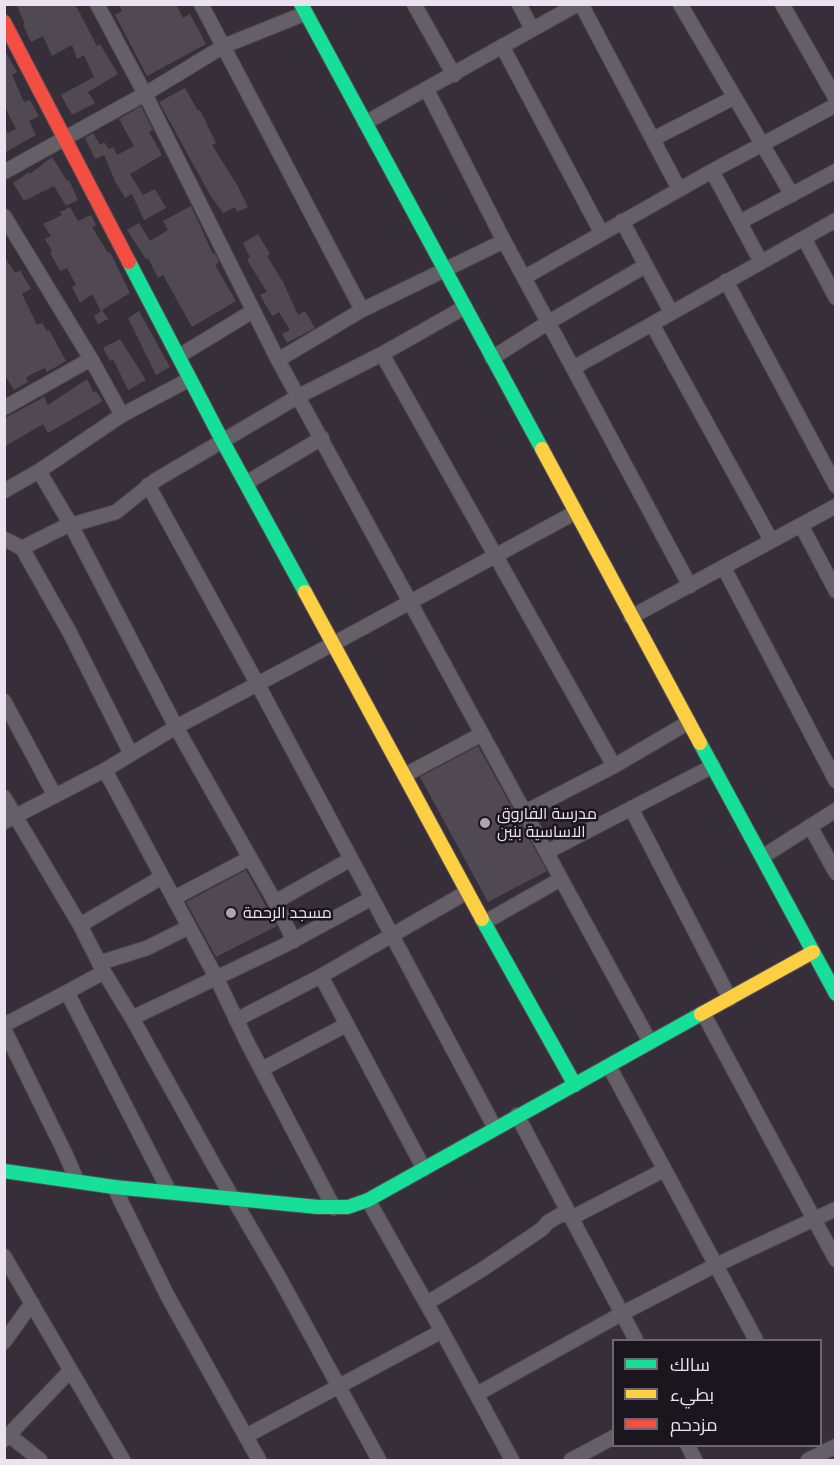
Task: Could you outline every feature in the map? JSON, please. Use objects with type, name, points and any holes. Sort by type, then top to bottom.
[{"type":"street","points":[[97,4],[146,94],[278,360],[650,1041]]},
{"type":"street","points":[[201,4],[362,310]]},
{"type":"street","points":[[414,4],[454,75]]},
{"type":"street","points":[[519,4],[532,29]]},
{"type":"street","points":[[365,123],[580,4],[679,189]]},
{"type":"street","points":[[680,4],[733,98],[792,195]]},
{"type":"street","points":[[782,4],[836,99]]},
{"type":"street","points":[[4,172],[146,94],[224,46],[304,9],[813,952],[830,970],[836,994]]},
{"type":"street","points":[[4,22],[223,441],[467,892],[575,1085]]},
{"type":"street","points":[[502,46],[601,232]]},
{"type":"street","points":[[427,90],[504,241],[690,586]]},
{"type":"street","points":[[653,140],[733,98]]},
{"type":"street","points":[[525,277],[601,232],[836,105]]},
{"type":"street","points":[[712,171],[761,262]]},
{"type":"street","points":[[740,222],[836,171]]},
{"type":"street","points":[[4,216],[91,359],[122,415]]},
{"type":"street","points":[[573,368],[836,220]]},
{"type":"street","points":[[622,221],[671,312]]},
{"type":"street","points":[[804,238],[836,298]]},
{"type":"street","points":[[278,360],[362,310],[504,241]]},
{"type":"street","points":[[492,358],[645,266]]},
{"type":"street","points":[[726,281],[836,486]]},
{"type":"street","points":[[22,548],[71,525],[116,512],[148,485],[299,396],[382,354],[465,307]]},
{"type":"street","points":[[178,356],[253,310]]},
{"type":"street","points":[[652,324],[771,540]]},
{"type":"street","points":[[382,354],[614,766]]},
{"type":"street","points":[[5,405],[91,359]]},
{"type":"street","points":[[4,490],[39,471],[122,415],[190,379]]},
{"type":"street","points":[[246,483],[322,438]]},
{"type":"street","points":[[39,471],[71,525],[176,727],[276,902],[294,941]]},
{"type":"street","points":[[148,485],[257,683],[495,1128]]},
{"type":"street","points":[[631,617],[836,506]]},
{"type":"street","points":[[10,819],[105,770],[176,727],[333,645],[576,512]]},
{"type":"street","points":[[801,525],[836,591]]},
{"type":"street","points":[[4,539],[22,548],[70,633],[131,754]]},
{"type":"street","points":[[724,568],[836,781]]},
{"type":"street","points":[[4,701],[56,796]]},
{"type":"street","points":[[525,812],[614,766],[689,722]]},
{"type":"street","points":[[405,775],[482,734]]},
{"type":"street","points":[[546,852],[713,766]]},
{"type":"street","points":[[105,770],[217,979],[334,1208]]},
{"type":"street","points":[[4,797],[10,819],[80,925],[101,968],[132,1018],[234,1198],[379,1461]]},
{"type":"street","points":[[631,808],[730,999]]},
{"type":"street","points":[[762,857],[836,810]]},
{"type":"street","points":[[810,826],[836,873]]},
{"type":"street","points":[[174,898],[250,858]]},
{"type":"street","points":[[276,902],[351,859]]},
{"type":"street","points":[[80,925],[162,877]]},
{"type":"street","points":[[485,922],[561,879]]},
{"type":"street","points":[[236,1020],[321,976],[467,892]]},
{"type":"street","points":[[132,1018],[294,941],[372,898]]},
{"type":"street","points":[[4,1024],[68,992],[101,968],[189,927]]},
{"type":"street","points":[[4,1171],[114,1187],[334,1208],[348,1207],[368,1200],[813,952]]},
{"type":"street","points":[[321,976],[424,1169]]},
{"type":"street","points":[[68,992],[169,1191]]},
{"type":"street","points":[[704,1013],[836,1260]]},
{"type":"street","points":[[262,1069],[346,1025]]},
{"type":"street","points":[[4,1029],[77,1181]]},
{"type":"street","points":[[609,1066],[755,1339]]},
{"type":"street","points":[[517,1115],[573,1217],[635,1339]]},
{"type":"street","points":[[427,1303],[483,1269],[562,1214],[573,1217],[663,1170]]},
{"type":"street","points":[[114,1187],[167,1295],[259,1461]]},
{"type":"street","points":[[368,1200],[442,1330],[512,1461]]},
{"type":"street","points":[[477,1394],[623,1313],[714,1266],[836,1209]]},
{"type":"street","points":[[5,1261],[32,1303],[123,1461]]},
{"type":"street","points":[[4,1342],[32,1303]]},
{"type":"street","points":[[246,1436],[442,1330]]},
{"type":"street","points":[[40,1461],[7,1438],[70,1371]]},
{"type":"street","points":[[571,1461],[612,1438]]},
{"type":"street","points":[[815,1456],[836,1446]]},
{"type":"street","points":[[688,1447],[695,1461]]},
{"type":"building","points":[[16,4],[75,4],[97,46],[100,44],[118,74],[88,92],[95,103],[72,115],[61,95],[94,77],[84,55],[77,59],[72,45],[52,56],[43,36],[31,42]]},
{"type":"building","points":[[118,4],[176,4],[183,18],[190,14],[206,44],[147,76],[115,15],[122,11]]},
{"type":"building","points":[[4,49],[17,72],[12,75],[24,102],[30,100],[39,116],[29,121],[36,135],[4,153],[4,127],[8,133],[16,129],[4,105]]},
{"type":"building","points":[[185,88],[198,111],[200,110],[216,143],[212,145],[248,207],[237,212],[235,207],[223,213],[210,195],[159,102]]},
{"type":"building","points":[[141,106],[153,130],[149,132],[162,155],[130,174],[143,195],[155,189],[166,208],[144,220],[132,194],[125,198],[104,155],[95,159],[85,138],[93,133],[100,145],[104,142],[109,149],[113,147],[117,155],[134,146],[119,119]]},
{"type":"building","points":[[52,157],[67,181],[69,180],[78,200],[66,206],[54,186],[24,201],[13,183],[29,172],[30,174]]},
{"type":"building","points":[[191,206],[219,262],[215,265],[236,301],[192,327],[163,275],[158,278],[148,258],[146,259],[127,230],[139,223],[150,241],[168,230],[163,221]]},
{"type":"building","points":[[70,207],[78,221],[91,215],[96,225],[92,227],[108,253],[110,252],[130,293],[102,310],[108,319],[98,324],[94,316],[101,311],[92,294],[80,303],[72,287],[76,285],[67,268],[60,271],[45,239],[51,236],[43,224],[62,215],[60,212]]},
{"type":"building","points":[[258,234],[270,254],[267,256],[283,282],[298,315],[305,311],[315,328],[287,343],[282,334],[290,330],[279,312],[272,316],[260,295],[267,292],[247,260],[250,257],[243,243]]},
{"type":"building","points":[[4,256],[15,273],[20,270],[31,289],[22,294],[37,325],[42,323],[47,331],[49,330],[66,361],[47,372],[45,368],[26,377],[28,382],[14,390],[4,374]]},
{"type":"building","points":[[139,311],[170,367],[156,375],[128,318]]},
{"type":"building","points":[[120,339],[146,380],[128,390],[113,359],[110,361],[103,348]]},
{"type":"building","points":[[87,379],[94,393],[96,391],[103,401],[48,433],[43,424],[4,447],[5,418],[44,397],[48,405]]},
{"type":"building","name":"مدرسة الفاروق الاساسية بنين","points":[[478,746],[547,871],[488,902],[420,777]]},
{"type":"building","name":"مسجد الرحمة","points":[[246,870],[277,926],[216,957],[186,902]]},
{"type":"traffic: fast","points":[[301,4],[542,449]]},
{"type":"traffic: fast","points":[[129,262],[305,592]]},
{"type":"traffic: fast","points":[[700,743],[836,994]]},
{"type":"traffic: fast","points":[[482,919],[575,1085]]},
{"type":"traffic: fast","points":[[4,1171],[114,1187],[318,1207],[348,1207],[368,1200],[701,1014]]},
{"type":"traffic: slow","points":[[542,449],[700,743]]},
{"type":"traffic: slow","points":[[305,592],[482,919]]},
{"type":"traffic: slow","points":[[701,1014],[813,952]]},
{"type":"traffic: jam","points":[[4,22],[129,262]]},
{"type":"place","name":"مدرسة الفاروق الاساسية بنين","points":[[485,823]]},
{"type":"place","name":"مسجد الرحمة","points":[[231,913]]}]
